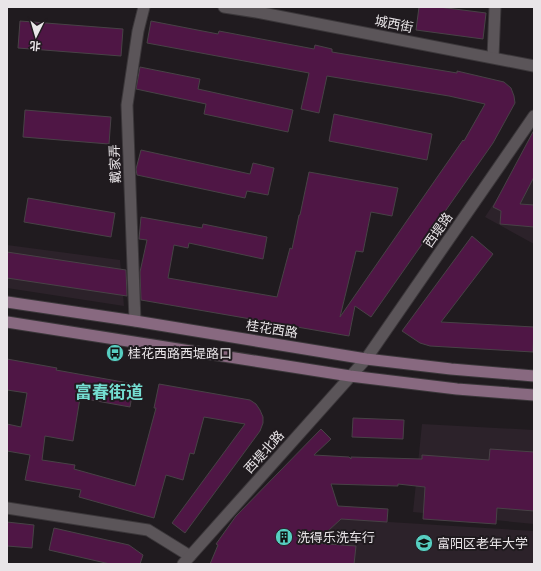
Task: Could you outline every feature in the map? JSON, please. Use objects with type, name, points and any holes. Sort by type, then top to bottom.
[{"type":"main road","name":"桂花西路","points":[[7,302],[135,321],[366,359],[451,369],[534,376]]},
{"type":"main road","points":[[7,322],[350,376],[457,389],[534,395]]},
{"type":"street","name":"戴家弄","points":[[135,321],[127,105],[138,31],[144,7]]},
{"type":"street","name":"城西街","points":[[224,7],[262,10],[534,66]]},
{"type":"street","points":[[492,57],[495,7]]},
{"type":"street","name":"西堤路","points":[[366,359],[534,116]]},
{"type":"street","name":"西堤北路","points":[[183,564],[366,359]]},
{"type":"street","points":[[7,508],[148,530],[190,556]]},
{"type":"shaded area","points":[[534,141],[534,244],[485,217]]},
{"type":"shaded area","points":[[7,245],[120,260],[124,306],[7,288]]},
{"type":"shaded area","points":[[422,424],[534,430],[534,524],[413,512]]},
{"type":"shaded area","name":"富阳区老年大学","points":[[341,519],[534,531],[534,564],[300,564],[301,556]]},
{"type":"building","points":[[419,7],[439,7],[486,13],[483,39],[416,30]]},
{"type":"building","points":[[20,21],[123,29],[121,56],[18,48]]},
{"type":"building","points":[[151,21],[218,34],[219,31],[314,49],[315,45],[332,49],[332,52],[457,73],[457,71],[504,82],[511,88],[515,103],[493,143],[371,317],[355,306],[349,336],[141,300],[140,272],[147,240],[139,239],[141,217],[202,228],[203,224],[267,237],[263,259],[189,243],[188,248],[174,245],[168,278],[277,297],[290,248],[292,249],[309,172],[398,188],[392,216],[371,212],[363,252],[356,251],[340,317],[463,140],[464,141],[485,104],[449,96],[327,76],[319,113],[301,109],[309,73],[147,43]]},
{"type":"building","points":[[140,67],[200,79],[198,89],[293,110],[288,132],[204,114],[206,104],[136,89]]},
{"type":"building","points":[[25,110],[111,117],[109,144],[23,137]]},
{"type":"building","points":[[334,114],[432,134],[427,160],[329,141]]},
{"type":"building","points":[[534,130],[534,177],[520,204],[534,205],[534,227],[500,224],[501,211],[493,207]]},
{"type":"building","points":[[141,150],[250,174],[253,163],[274,168],[268,195],[247,191],[245,198],[137,175],[136,169]]},
{"type":"building","points":[[28,198],[115,213],[111,237],[24,222]]},
{"type":"building","points":[[472,236],[493,254],[441,322],[534,327],[533,352],[430,346],[420,343],[402,331]]},
{"type":"building","points":[[7,252],[126,270],[127,296],[7,278]]},
{"type":"building","points":[[7,359],[57,368],[56,370],[134,384],[130,407],[80,398],[73,441],[45,436],[42,460],[75,465],[74,469],[135,486],[156,408],[154,408],[159,384],[250,400],[256,404],[260,410],[263,417],[263,423],[260,431],[185,533],[172,523],[245,424],[204,417],[194,454],[190,453],[183,480],[166,475],[154,518],[79,497],[81,490],[25,480],[30,455],[7,451],[7,424],[21,427],[27,393],[7,390]]},
{"type":"building","points":[[353,418],[404,420],[403,439],[352,437]]},
{"type":"building","points":[[321,429],[331,439],[314,455],[349,457],[351,459],[351,457],[422,459],[422,455],[489,460],[490,449],[534,452],[534,511],[497,508],[496,524],[423,519],[425,487],[398,484],[398,486],[331,484],[338,506],[388,509],[387,522],[341,519],[315,543],[356,546],[354,564],[210,564],[218,545],[216,544],[236,516]]},
{"type":"building","points":[[7,522],[34,525],[32,548],[7,546]]},
{"type":"building","points":[[54,528],[129,545],[143,555],[140,564],[110,564],[49,550]]},
{"type":"place","name":"桂花西路西堤路口","points":[[115,353]]},
{"type":"place","name":"洗得乐洗车行","points":[[284,537]]},
{"type":"place","name":"富阳区老年大学","points":[[424,543]]},
{"type":"district","name":"富春街道","points":[[109,392]]}]
